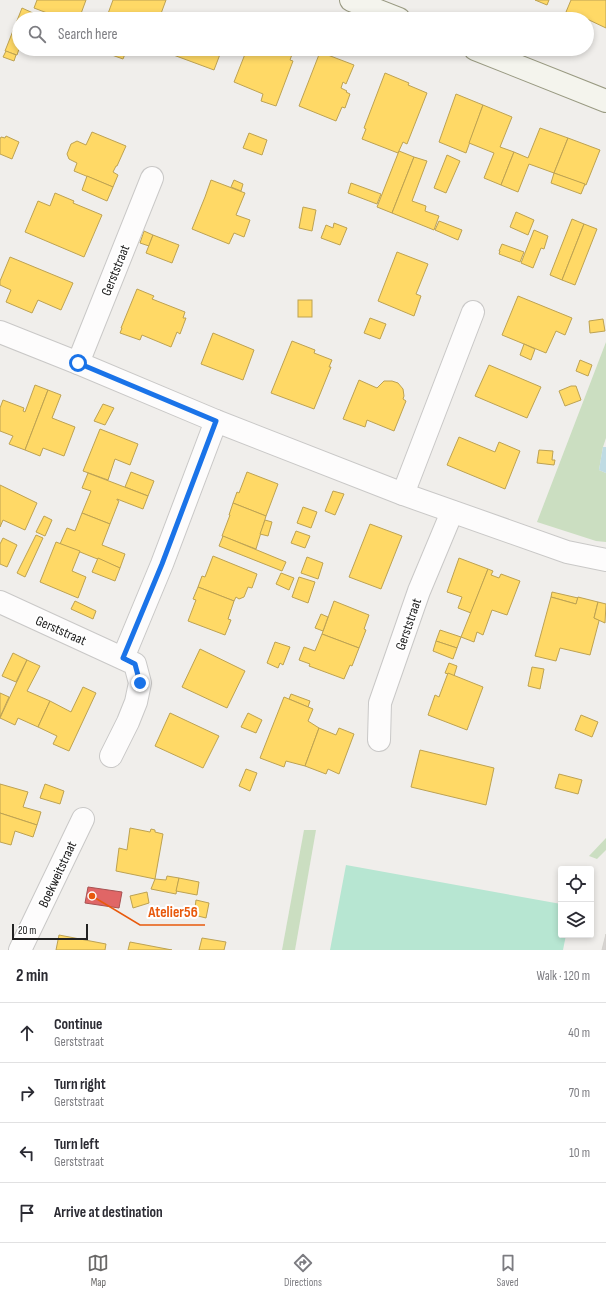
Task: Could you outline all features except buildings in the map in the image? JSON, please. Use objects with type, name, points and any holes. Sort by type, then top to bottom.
[{"type":"street","points":[[351,0],[381,12]]},
{"type":"street","points":[[493,56],[606,101]]},
{"type":"street","name":"Gerststraat","points":[[78,363],[152,178]]},
{"type":"street","points":[[403,494],[473,312]]},
{"type":"street","points":[[0,332],[216,421],[403,494],[567,552],[606,560]]},
{"type":"street","points":[[123,658],[162,564],[216,421]]},
{"type":"street","name":"Gerststraat","points":[[379,740],[380,703],[419,591],[452,512]]},
{"type":"street","name":"Gerststraat","points":[[0,602],[135,664],[140,683],[136,702],[111,756]]},
{"type":"street","name":"Boekweitstraat","points":[[20,950],[83,819]]},
{"type":"green space","points":[[606,342],[606,438],[599,470],[606,473],[606,542],[596,541],[537,522]]},
{"type":"green space","points":[[304,830],[316,830],[295,950],[282,950]]},
{"type":"green space","points":[[606,838],[606,850],[597,859],[589,856]]},
{"type":"green space","points":[[346,865],[558,903],[558,938],[565,938],[563,950],[330,950]]},
{"type":"water","points":[[603,447],[606,447],[606,473],[599,470]]},
{"type":"place","name":"Atelier56","points":[[92,896]]},
{"type":"route","points":[[78,363],[216,421],[162,564],[123,658],[135,664],[140,683]]}]
